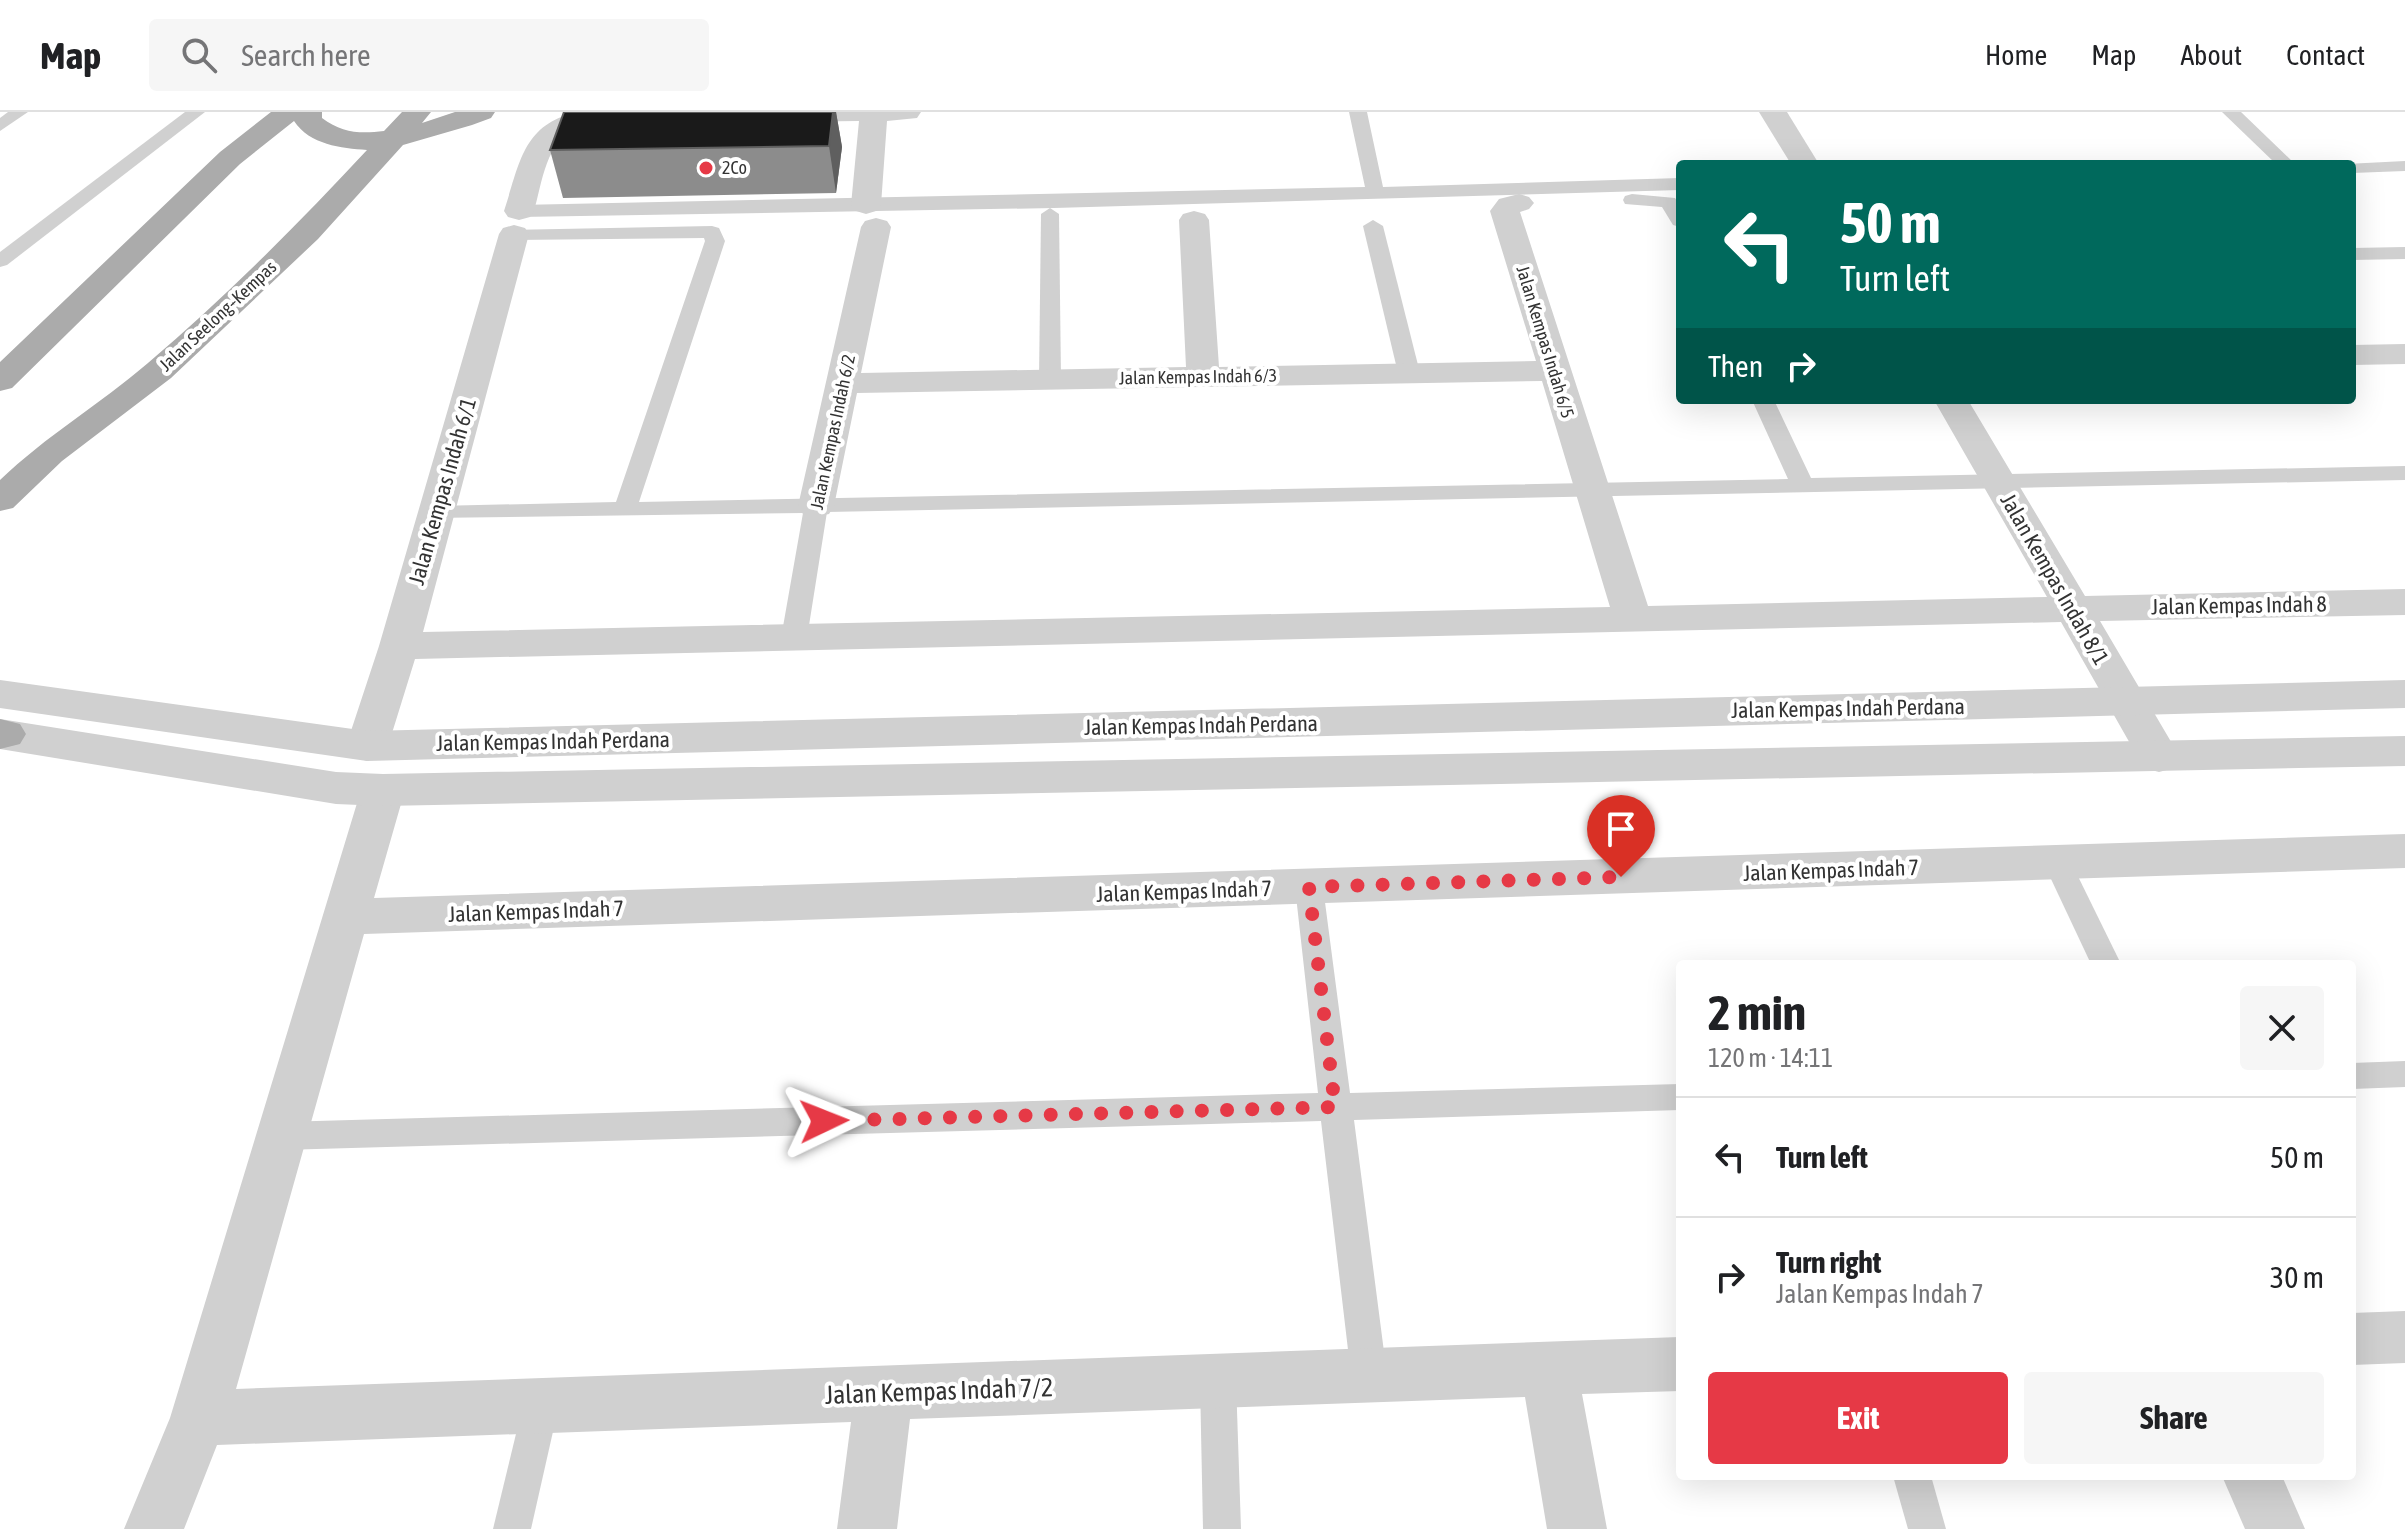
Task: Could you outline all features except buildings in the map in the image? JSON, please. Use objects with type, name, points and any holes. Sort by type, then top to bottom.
[{"type":"main road","points":[[0,381],[230,158],[288,112]]},
{"type":"main road","points":[[308,112],[308,121],[319,133],[367,141],[389,140],[481,112]]},
{"type":"main road","name":"Jalan Seelong–Kempas","points":[[0,500],[49,453],[159,371],[307,233],[417,112]]},
{"type":"main road","points":[[0,532],[159,371]]},
{"type":"street","name":"Jalan Kempas Indah 6/2","points":[[816,506],[843,383],[871,216],[874,112]]},
{"type":"street","points":[[751,115],[907,112]]},
{"type":"street","points":[[1773,112],[1803,160]]},
{"type":"street","name":"Jalan Kempas Indah 6/1","points":[[154,1529],[199,1418],[346,917],[399,646],[516,222],[544,135],[557,125],[580,118],[643,116]]},
{"type":"street","name":"Jalan Kempas Indah 6/5","points":[[1519,203],[1509,205],[1505,211],[1633,619]]},
{"type":"street","points":[[1194,220],[1203,377]]},
{"type":"street","points":[[2356,355],[2405,354]]},
{"type":"street","name":"Jalan Kempas Indah 6/3","points":[[843,383],[1554,371]]},
{"type":"street","name":"Jalan Kempas Indah 8/1","points":[[1953,404],[2159,757]]},
{"type":"street","name":"Jalan Kempas Indah 8","points":[[399,646],[2405,602]]},
{"type":"street","name":"Jalan Kempas Indah Perdana","points":[[375,768],[2126,701],[2405,694]]},
{"type":"street","points":[[1,724],[336,788],[375,768]]},
{"type":"street","name":"Jalan Kempas Indah Perdana","points":[[375,768],[2159,757],[2405,751]]},
{"type":"street","name":"Jalan Kempas Indah 7","points":[[346,917],[2405,851]]},
{"type":"street","points":[[2356,1339],[2405,1337]]},
{"type":"street","name":"Jalan Kempas Indah 7/2","points":[[199,1418],[1676,1364]]},
{"type":"street","points":[[1549,1368],[1577,1529]]},
{"type":"street","points":[[867,1529],[884,1393]]},
{"type":"street","points":[[2254,1480],[2275,1529]]},
{"type":"lane","points":[[0,126],[19,112]]},
{"type":"lane","points":[[0,261],[196,112]]},
{"type":"lane","points":[[1358,112],[1375,191]]},
{"type":"lane","points":[[2231,112],[2282,160]]},
{"type":"lane","points":[[2356,168],[2405,166]]},
{"type":"lane","points":[[516,222],[871,216],[1375,191],[1676,184]]},
{"type":"lane","points":[[1519,203],[1660,200],[1676,212]]},
{"type":"lane","points":[[1050,214],[1050,380]]},
{"type":"lane","points":[[516,222],[712,232],[715,241],[625,509]]},
{"type":"lane","points":[[1373,226],[1409,373]]},
{"type":"lane","points":[[2356,254],[2405,253]]},
{"type":"lane","points":[[1765,404],[1803,486]]},
{"type":"lane","points":[[436,513],[2405,473]]},
{"type":"lane","name":"Jalan Kempas Indah 6/2","points":[[794,638],[816,506]]},
{"type":"lane","points":[[2057,862],[2104,960]]},
{"type":"lane","points":[[1309,887],[1369,1375]]},
{"type":"lane","points":[[2356,1076],[2405,1074]]},
{"type":"lane","points":[[281,1136],[1676,1097]]},
{"type":"lane","points":[[1218,1381],[1222,1529]]},
{"type":"lane","points":[[512,1529],[541,1405]]},
{"type":"lane","points":[[1913,1480],[1927,1529]]},
{"type":"place","name":"2Co","points":[[706,168]]},
{"type":"route","points":[[824,1121],[1335,1107],[1309,887],[1621,877]]}]
